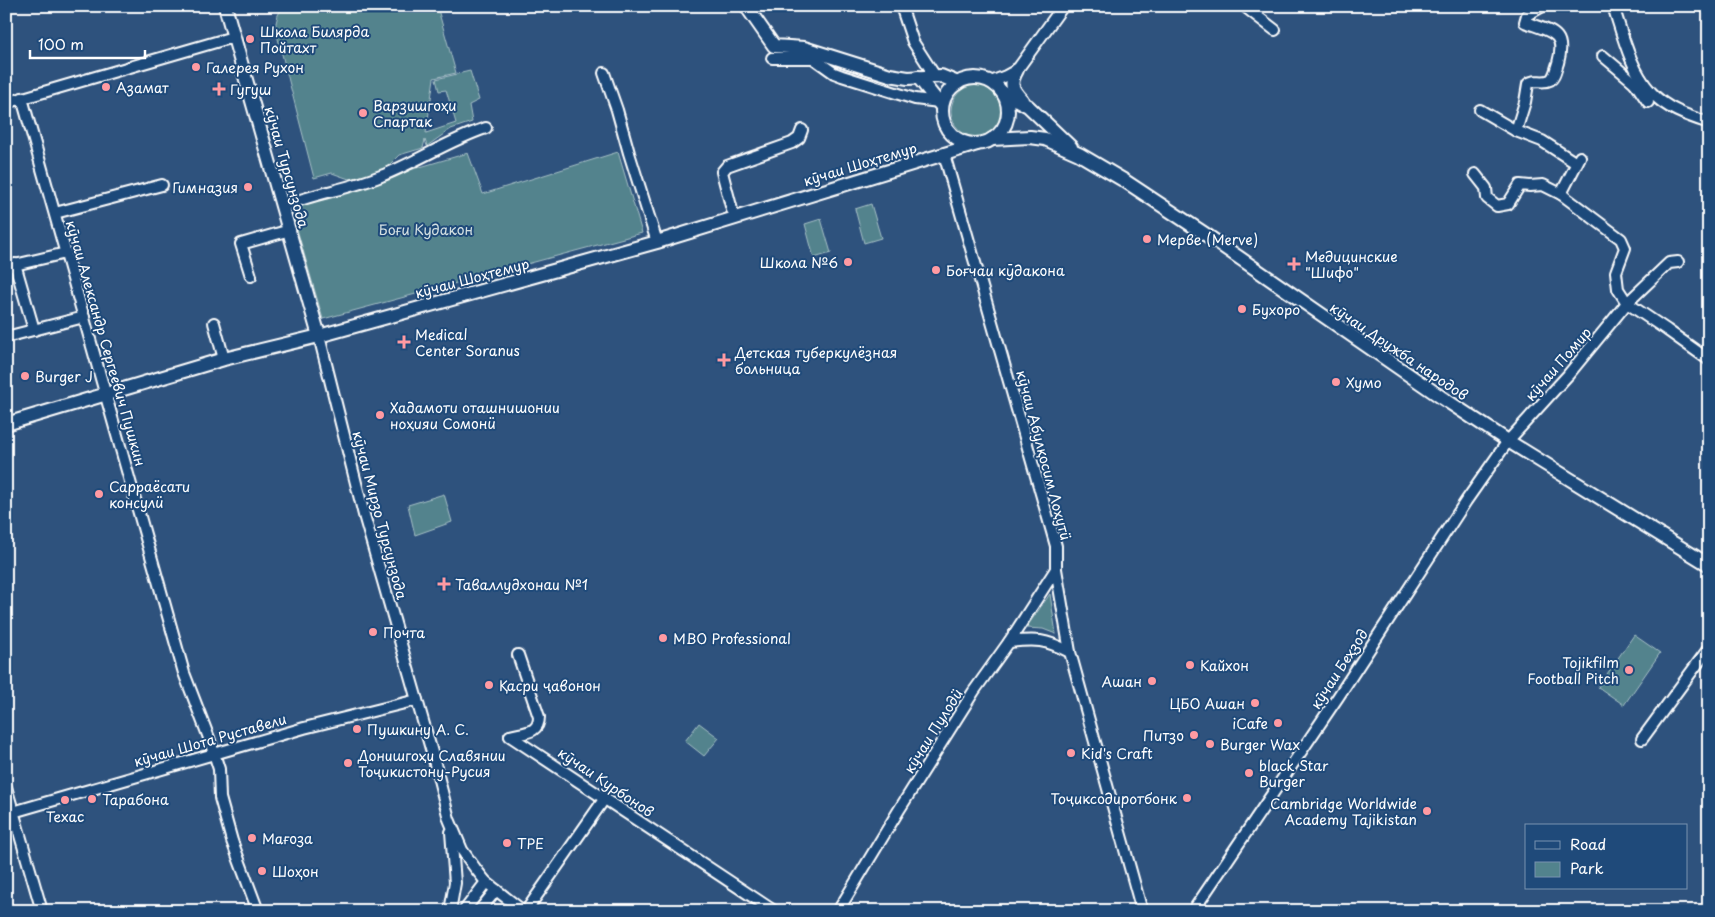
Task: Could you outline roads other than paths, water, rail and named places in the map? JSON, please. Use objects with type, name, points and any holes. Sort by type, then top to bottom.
[{"type":"main road","name":"кӯчаи Турсунзода","points":[[225,6],[319,336]]},
{"type":"main road","points":[[746,6],[774,46],[804,48],[878,73],[913,77],[941,76],[958,83]]},
{"type":"main road","points":[[1017,70],[1012,79],[1015,92],[1079,154]]},
{"type":"main road","points":[[913,77],[941,104]]},
{"type":"main road","points":[[1028,106],[1002,92],[991,82],[974,78],[958,83],[947,93],[941,104],[942,116],[946,126],[951,134],[959,140],[978,144],[992,139],[1030,136],[1045,139],[1079,154]]},
{"type":"main road","points":[[992,139],[1002,130],[1008,118],[1008,104],[1002,92]]},
{"type":"main road","points":[[944,154],[946,126]]},
{"type":"main road","name":"кӯчаи Шоҳтемур","points":[[6,424],[224,359],[319,336],[657,242],[978,144]]},
{"type":"main road","name":"кӯчаи Дружба народов","points":[[1079,154],[1198,229],[1377,355],[1508,441],[1709,565]]},
{"type":"street","points":[[901,6],[913,42],[935,76]]},
{"type":"street","points":[[991,82],[1017,70],[1063,6]]},
{"type":"street","points":[[1244,6],[1275,30]]},
{"type":"street","points":[[1516,131],[1525,102],[1528,84],[1532,81],[1548,81],[1551,79],[1562,50],[1555,34],[1525,22],[1527,14],[1543,6]]},
{"type":"street","points":[[1613,6],[1638,81],[1648,102]]},
{"type":"street","points":[[6,103],[234,37]]},
{"type":"street","points":[[1603,56],[1670,107],[1709,123]]},
{"type":"street","points":[[772,58],[812,58],[834,73],[842,76],[915,99],[941,104]]},
{"type":"street","points":[[604,73],[657,242]]},
{"type":"street","name":"кӯчаи Александр Сергеевич Пушкин","points":[[22,98],[184,673],[219,769],[220,798],[232,841],[258,911]]},
{"type":"street","points":[[1480,110],[1516,131],[1542,140],[1578,160],[1561,194]]},
{"type":"street","points":[[283,206],[381,176],[465,135],[486,128]]},
{"type":"street","points":[[732,210],[722,170],[727,166],[792,144],[799,138],[802,130]]},
{"type":"street","name":"кӯчаи Абулқосим Лоҳутӣ","points":[[944,154],[1056,546],[1056,569],[1070,652],[1142,911]]},
{"type":"street","points":[[1475,174],[1486,188],[1488,198],[1497,206],[1508,204],[1520,185],[1543,186],[1561,194],[1621,239],[1625,248],[1616,272],[1618,289],[1626,303],[1709,360]]},
{"type":"street","points":[[54,213],[162,185]]},
{"type":"street","points":[[251,276],[241,244],[290,230]]},
{"type":"street","points":[[34,330],[11,266],[66,253]]},
{"type":"street","name":"кӯчаи Помир","points":[[1508,441],[1568,375],[1626,303],[1669,263],[1678,262]]},
{"type":"street","points":[[6,337],[84,317]]},
{"type":"street","points":[[214,323],[224,359]]},
{"type":"street","name":"кӯчаи Мирзо Турсунзода","points":[[319,336],[364,515],[417,700]]},
{"type":"street","name":"кӯчаи Беҳзод","points":[[1193,911],[1508,441]]},
{"type":"street","name":"кӯчаи Пулодӣ","points":[[838,911],[974,691],[1009,642],[1056,569]]},
{"type":"street","points":[[1009,642],[1038,640],[1053,643],[1070,652]]},
{"type":"street","points":[[1642,739],[1709,648]]},
{"type":"street","name":"кӯчаи Курбонов","points":[[518,655],[539,717],[539,723],[535,730],[510,736],[774,911]]},
{"type":"street","points":[[417,700],[449,819],[462,850],[486,882],[524,911],[605,798]]},
{"type":"street","name":"кӯчаи Шота Руставели","points":[[13,812],[304,728],[417,700]]},
{"type":"street","points":[[6,788],[42,911]]},
{"type":"street","points":[[449,819],[455,883],[450,911]]},
{"type":"street","points":[[464,911],[486,882]]},
{"type":"street","points":[[479,911],[496,890]]},
{"type":"place","name":"Школа Билярда Пойтахт","points":[[250,39]]},
{"type":"place","name":"Галерея Рухон","points":[[196,67]]},
{"type":"place","name":"Азамат","points":[[106,87]]},
{"type":"place","name":"Гугуш","points":[[219,89]]},
{"type":"place","name":"Варзишгоҳи Спартак","points":[[363,113]]},
{"type":"place","name":"Гимназия","points":[[248,187]]},
{"type":"place","name":"Мерве (Merve)","points":[[1147,239]]},
{"type":"place","name":"Школа №6","points":[[848,262]]},
{"type":"place","name":"Медицинские \"Шифо\"","points":[[1294,264]]},
{"type":"place","name":"Боғчаи кӯдакона","points":[[936,270]]},
{"type":"place","name":"Бухоро","points":[[1242,309]]},
{"type":"place","name":"Medical Center Soranus","points":[[404,342]]},
{"type":"place","name":"Детская туберкулёзная больница","points":[[724,360]]},
{"type":"place","name":"Burger J","points":[[25,376]]},
{"type":"place","name":"Хумо","points":[[1336,382]]},
{"type":"place","name":"Хадамоти оташнишонии ноҳияи Сомонӣ","points":[[380,415]]},
{"type":"place","name":"Сарраёсати консулӣ","points":[[99,494]]},
{"type":"place","name":"Таваллудхонаи №1","points":[[444,584]]},
{"type":"place","name":"Почта","points":[[373,632]]},
{"type":"place","name":"MBO Professional","points":[[663,638]]},
{"type":"place","name":"Кайхон","points":[[1190,665]]},
{"type":"place","name":"Tojikfilm Football Pitch","points":[[1629,670]]},
{"type":"place","name":"Ашан","points":[[1152,681]]},
{"type":"place","name":"Қасри ҷавонон","points":[[489,685]]},
{"type":"place","name":"ЦБО Ашан","points":[[1255,703]]},
{"type":"place","name":"iCafe","points":[[1278,723]]},
{"type":"place","name":"Пушкину А. С.","points":[[357,729]]},
{"type":"place","name":"Питзо","points":[[1194,735]]},
{"type":"place","name":"Burger Wax","points":[[1210,744]]},
{"type":"place","name":"Kid's Craft","points":[[1071,753]]},
{"type":"place","name":"Донишгоҳи Славянии Тоҷикистону-Русия","points":[[348,763]]},
{"type":"place","name":"black Star Burger","points":[[1249,773]]},
{"type":"place","name":"Тоҷиксодиротбонк","points":[[1187,798]]},
{"type":"place","name":"Тарабона","points":[[92,799]]},
{"type":"place","name":"Техас","points":[[65,800]]},
{"type":"place","name":"Cambridge Worldwide Academy Tajikistan","points":[[1427,811]]},
{"type":"place","name":"Мағоза","points":[[252,838]]},
{"type":"place","name":"TPE","points":[[507,843]]},
{"type":"place","name":"Шоҳон","points":[[262,871]]},
{"type":"park label","name":"Боғи Кудакон","points":[[426,229]]}]
